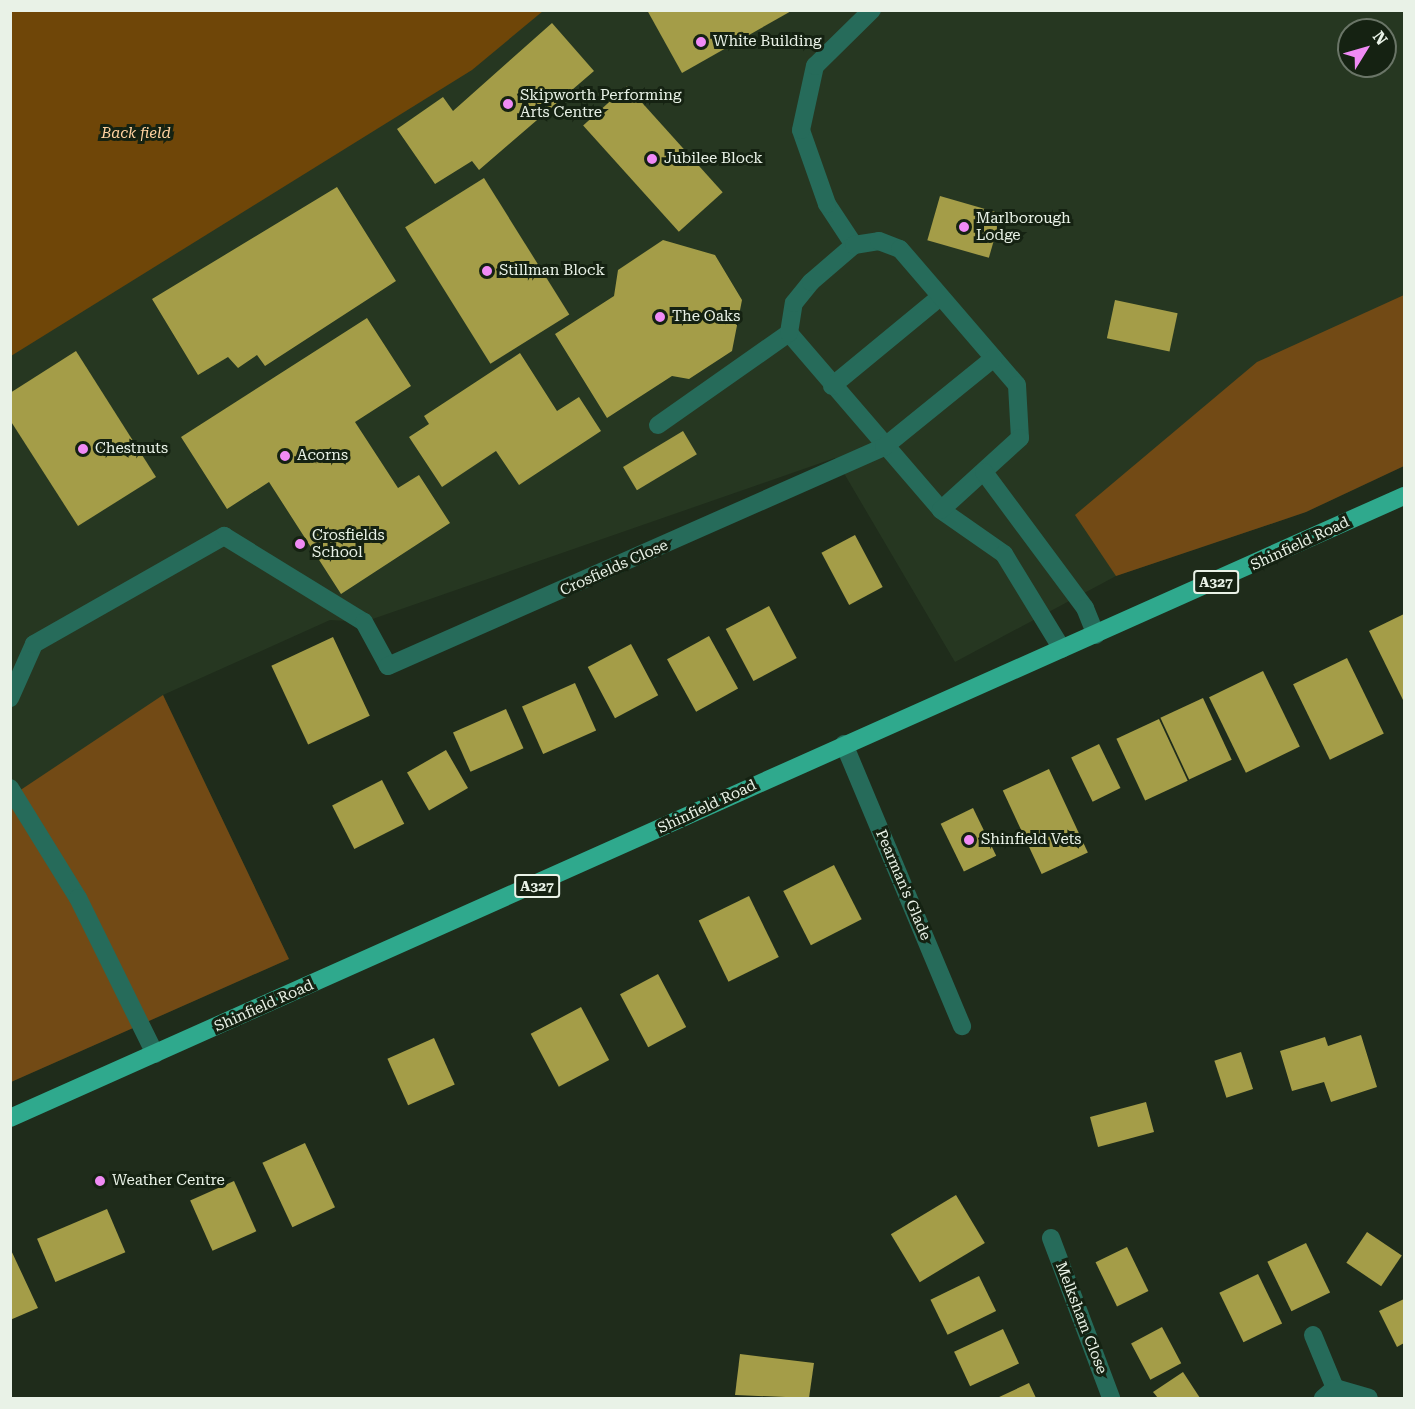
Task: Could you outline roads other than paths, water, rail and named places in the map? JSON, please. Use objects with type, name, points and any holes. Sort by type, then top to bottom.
[{"type":"main road","name":"Shinfield Road","points":[[10,1118],[1404,496]]},
{"type":"street","points":[[854,245],[827,204],[801,130],[816,66],[872,10]]},
{"type":"street","points":[[658,424],[789,333],[794,303],[854,245],[879,241],[900,249],[1017,385],[1020,438],[941,510]]},
{"type":"street","points":[[832,386],[940,297]]},
{"type":"street","points":[[789,333],[884,447],[941,510],[1004,554],[1062,650]]},
{"type":"street","points":[[884,447],[994,358]]},
{"type":"street","name":"Crosfields Close","points":[[10,698],[34,644],[224,536],[364,622],[388,666],[884,447]]},
{"type":"street","points":[[984,472],[1085,608],[1096,635]]},
{"type":"street","name":"Pearman's Glade","points":[[844,744],[962,1026]]},
{"type":"street","points":[[10,788],[78,898],[155,1054]]},
{"type":"street","name":"Melksham Close","points":[[1051,1238],[1111,1398]]},
{"type":"street","points":[[1313,1335],[1329,1393],[1369,1398]]},
{"type":"place","name":"White Building","points":[[701,42]]},
{"type":"place","name":"Skipworth Performing Arts Centre","points":[[508,104]]},
{"type":"place","name":"Jubilee Block","points":[[652,159]]},
{"type":"place","name":"Marlborough Lodge","points":[[964,227]]},
{"type":"place","name":"Stillman Block","points":[[487,271]]},
{"type":"place","name":"The Oaks","points":[[660,317]]},
{"type":"place","name":"Chestnuts","points":[[83,449]]},
{"type":"place","name":"Acorns","points":[[285,456]]},
{"type":"place","name":"Crosfields School","points":[[300,544]]},
{"type":"place","name":"Shinfield Vets","points":[[969,840]]},
{"type":"place","name":"Weather Centre","points":[[100,1181]]},
{"type":"park label","name":"Back field","points":[[136,134]]}]
